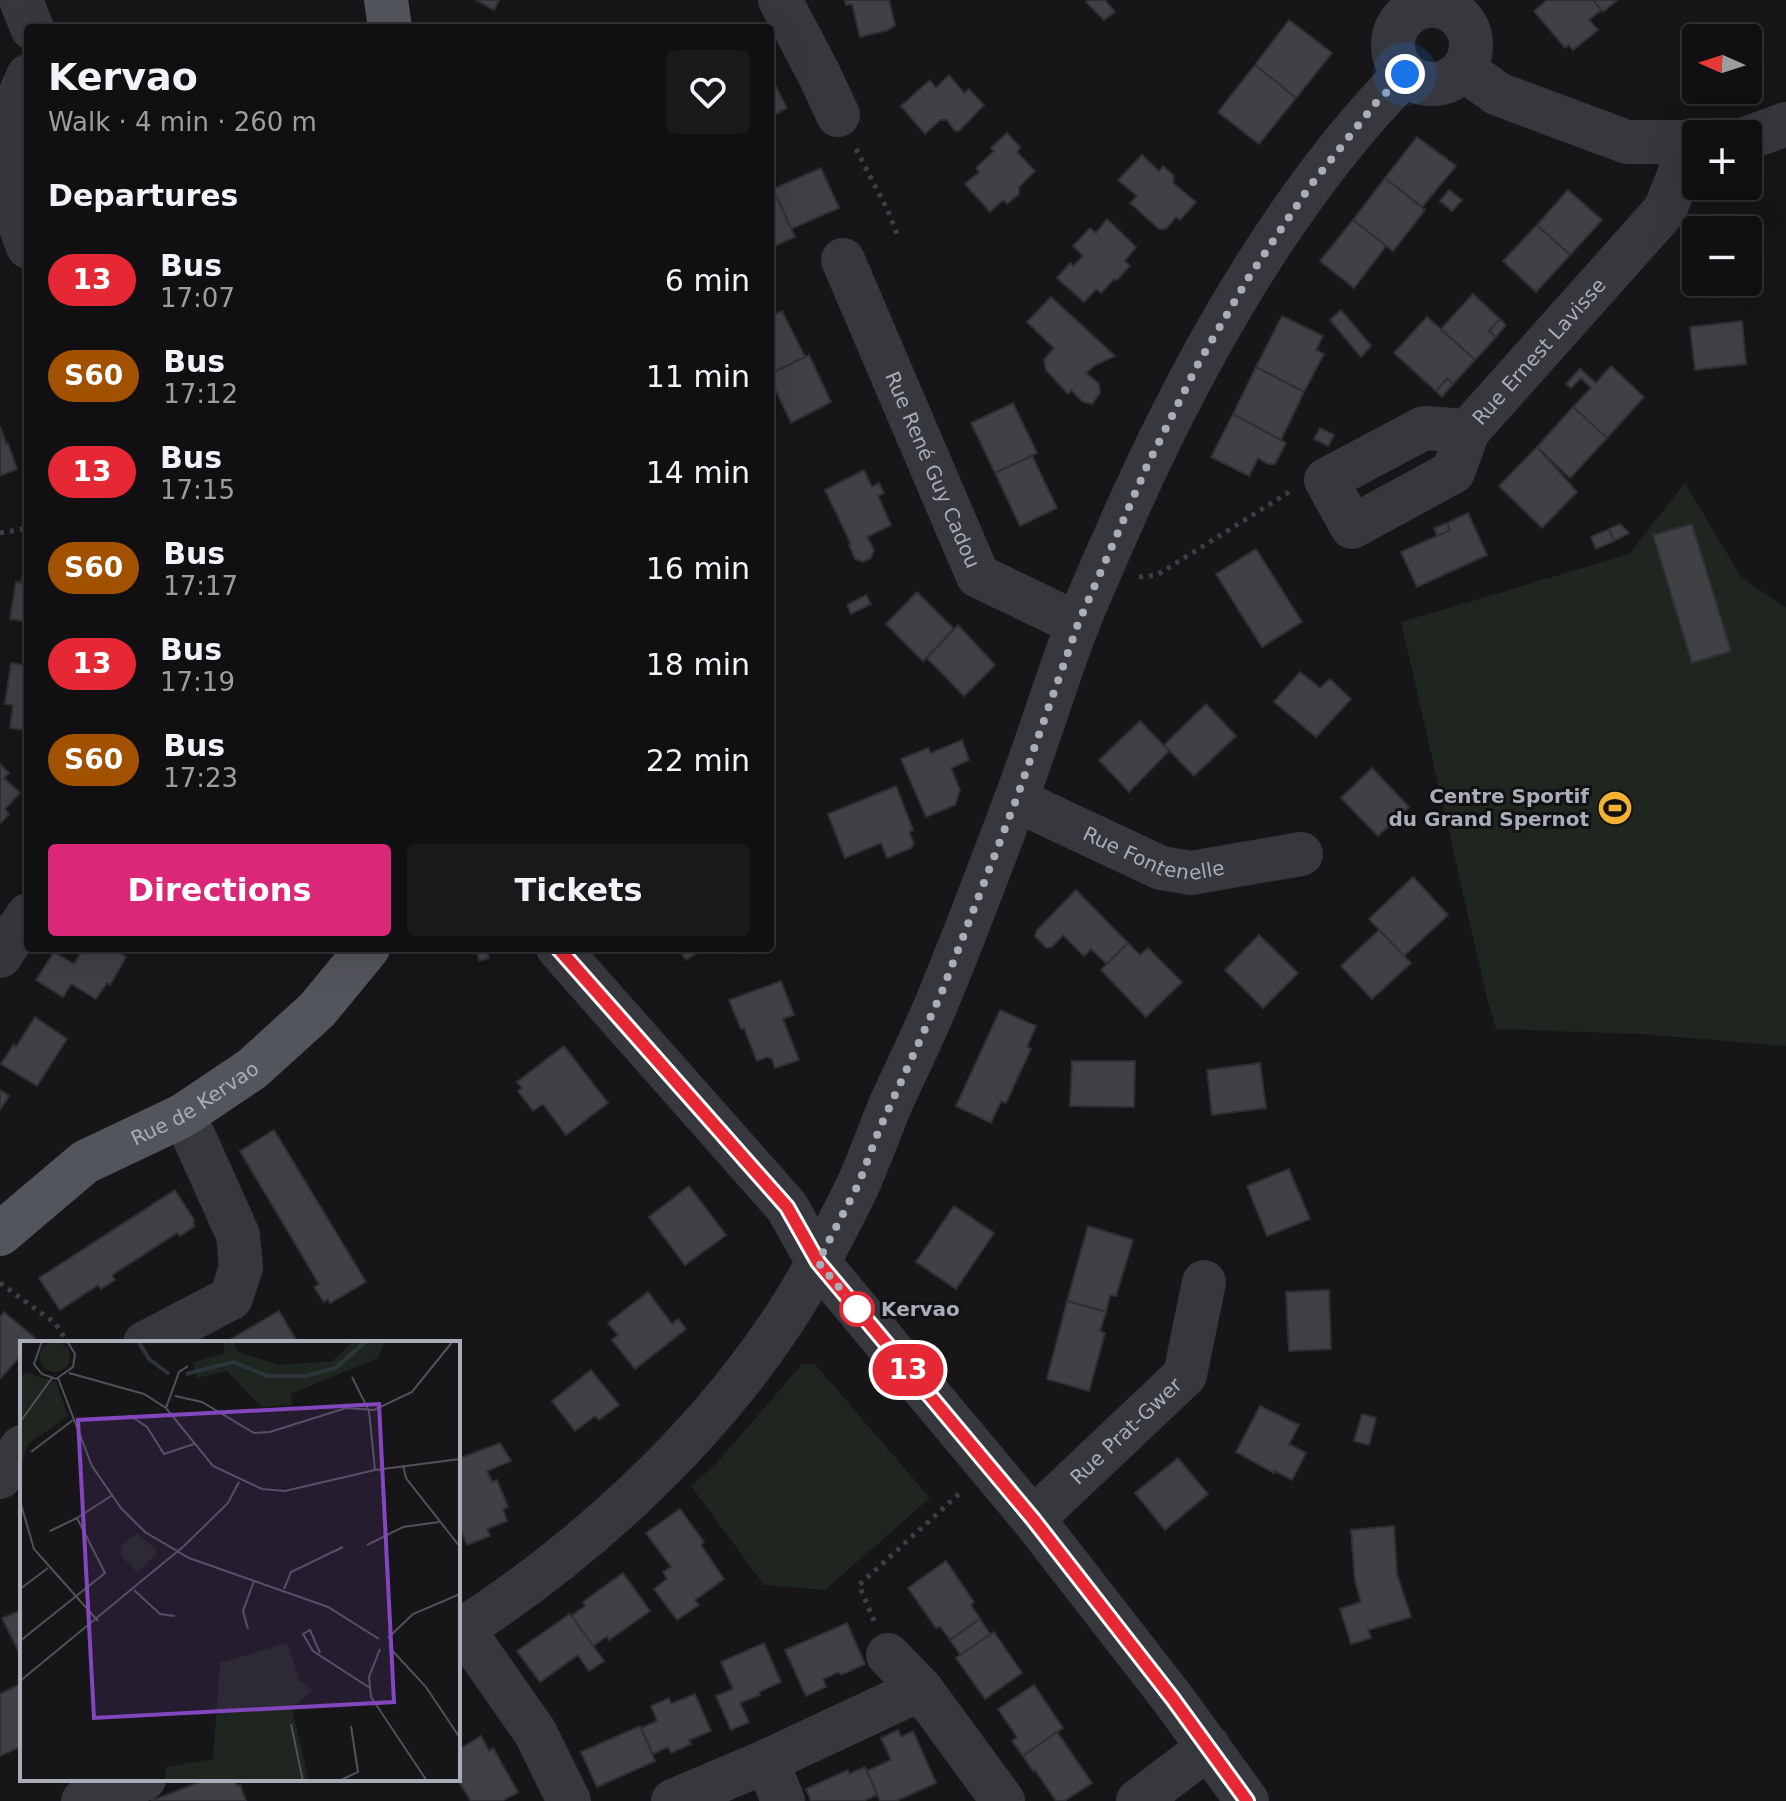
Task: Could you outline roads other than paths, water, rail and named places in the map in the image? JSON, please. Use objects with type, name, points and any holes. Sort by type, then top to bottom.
[{"type":"main road","points":[[386,0],[389,24]]},
{"type":"main road","name":"Rue de Kervao","points":[[0,1234],[85,1162],[182,1116],[252,1069],[317,1010],[365,952]]},
{"type":"street","points":[[21,0],[30,24]]},
{"type":"street","points":[[780,0],[838,115]]},
{"type":"street","points":[[1434,5],[1464,7],[1471,47],[1463,69],[1455,77],[1435,84],[1414,80],[1405,74],[1393,54],[1395,30],[1389,10],[1410,11],[1434,5]]},
{"type":"street","points":[[0,74],[24,63]]},
{"type":"street","points":[[1463,69],[1498,94],[1627,142],[1682,142]]},
{"type":"street","points":[[569,1801],[535,1732],[460,1630],[541,1574],[618,1508],[689,1439],[780,1326],[859,1183],[879,1130],[941,994],[1016,800],[1078,624],[1147,466],[1198,364],[1249,277],[1310,186],[1376,103],[1405,74]]},
{"type":"street","points":[[24,86],[10,120],[4,158],[10,198],[24,236]]},
{"type":"street","points":[[1762,133],[1786,124]]},
{"type":"street","name":"Rue Ernest Lavisse","points":[[1468,431],[1424,428],[1326,480],[1352,527],[1453,472],[1468,431],[1665,210],[1682,170]]},
{"type":"street","name":"Rue René Guy Cadou","points":[[843,260],[978,576],[1078,624]]},
{"type":"street","name":"Rue Fontenelle","points":[[1016,800],[1161,868],[1191,873],[1301,854]]},
{"type":"street","points":[[0,956],[24,921]]},
{"type":"street","points":[[562,952],[787,1207],[818,1262],[1033,1519],[1247,1801]]},
{"type":"street","points":[[149,1341],[231,1298],[241,1267],[238,1235],[182,1116]]},
{"type":"street","name":"Rue Prat-Gwer","points":[[1033,1519],[1185,1375],[1204,1282]]},
{"type":"street","points":[[0,1477],[20,1450]]},
{"type":"street","points":[[888,1655],[921,1689],[1003,1801]]},
{"type":"street","points":[[673,1801],[921,1689]]},
{"type":"street","points":[[1138,1801],[1209,1747]]},
{"type":"street","points":[[767,1761],[783,1801]]},
{"type":"street","points":[[83,1801],[138,1781]]},
{"type":"place","name":"Centre Sportif du Grand Spernot","points":[[1615,808]]},
{"type":"place","name":"Kervao","points":[[857,1309]]}]
